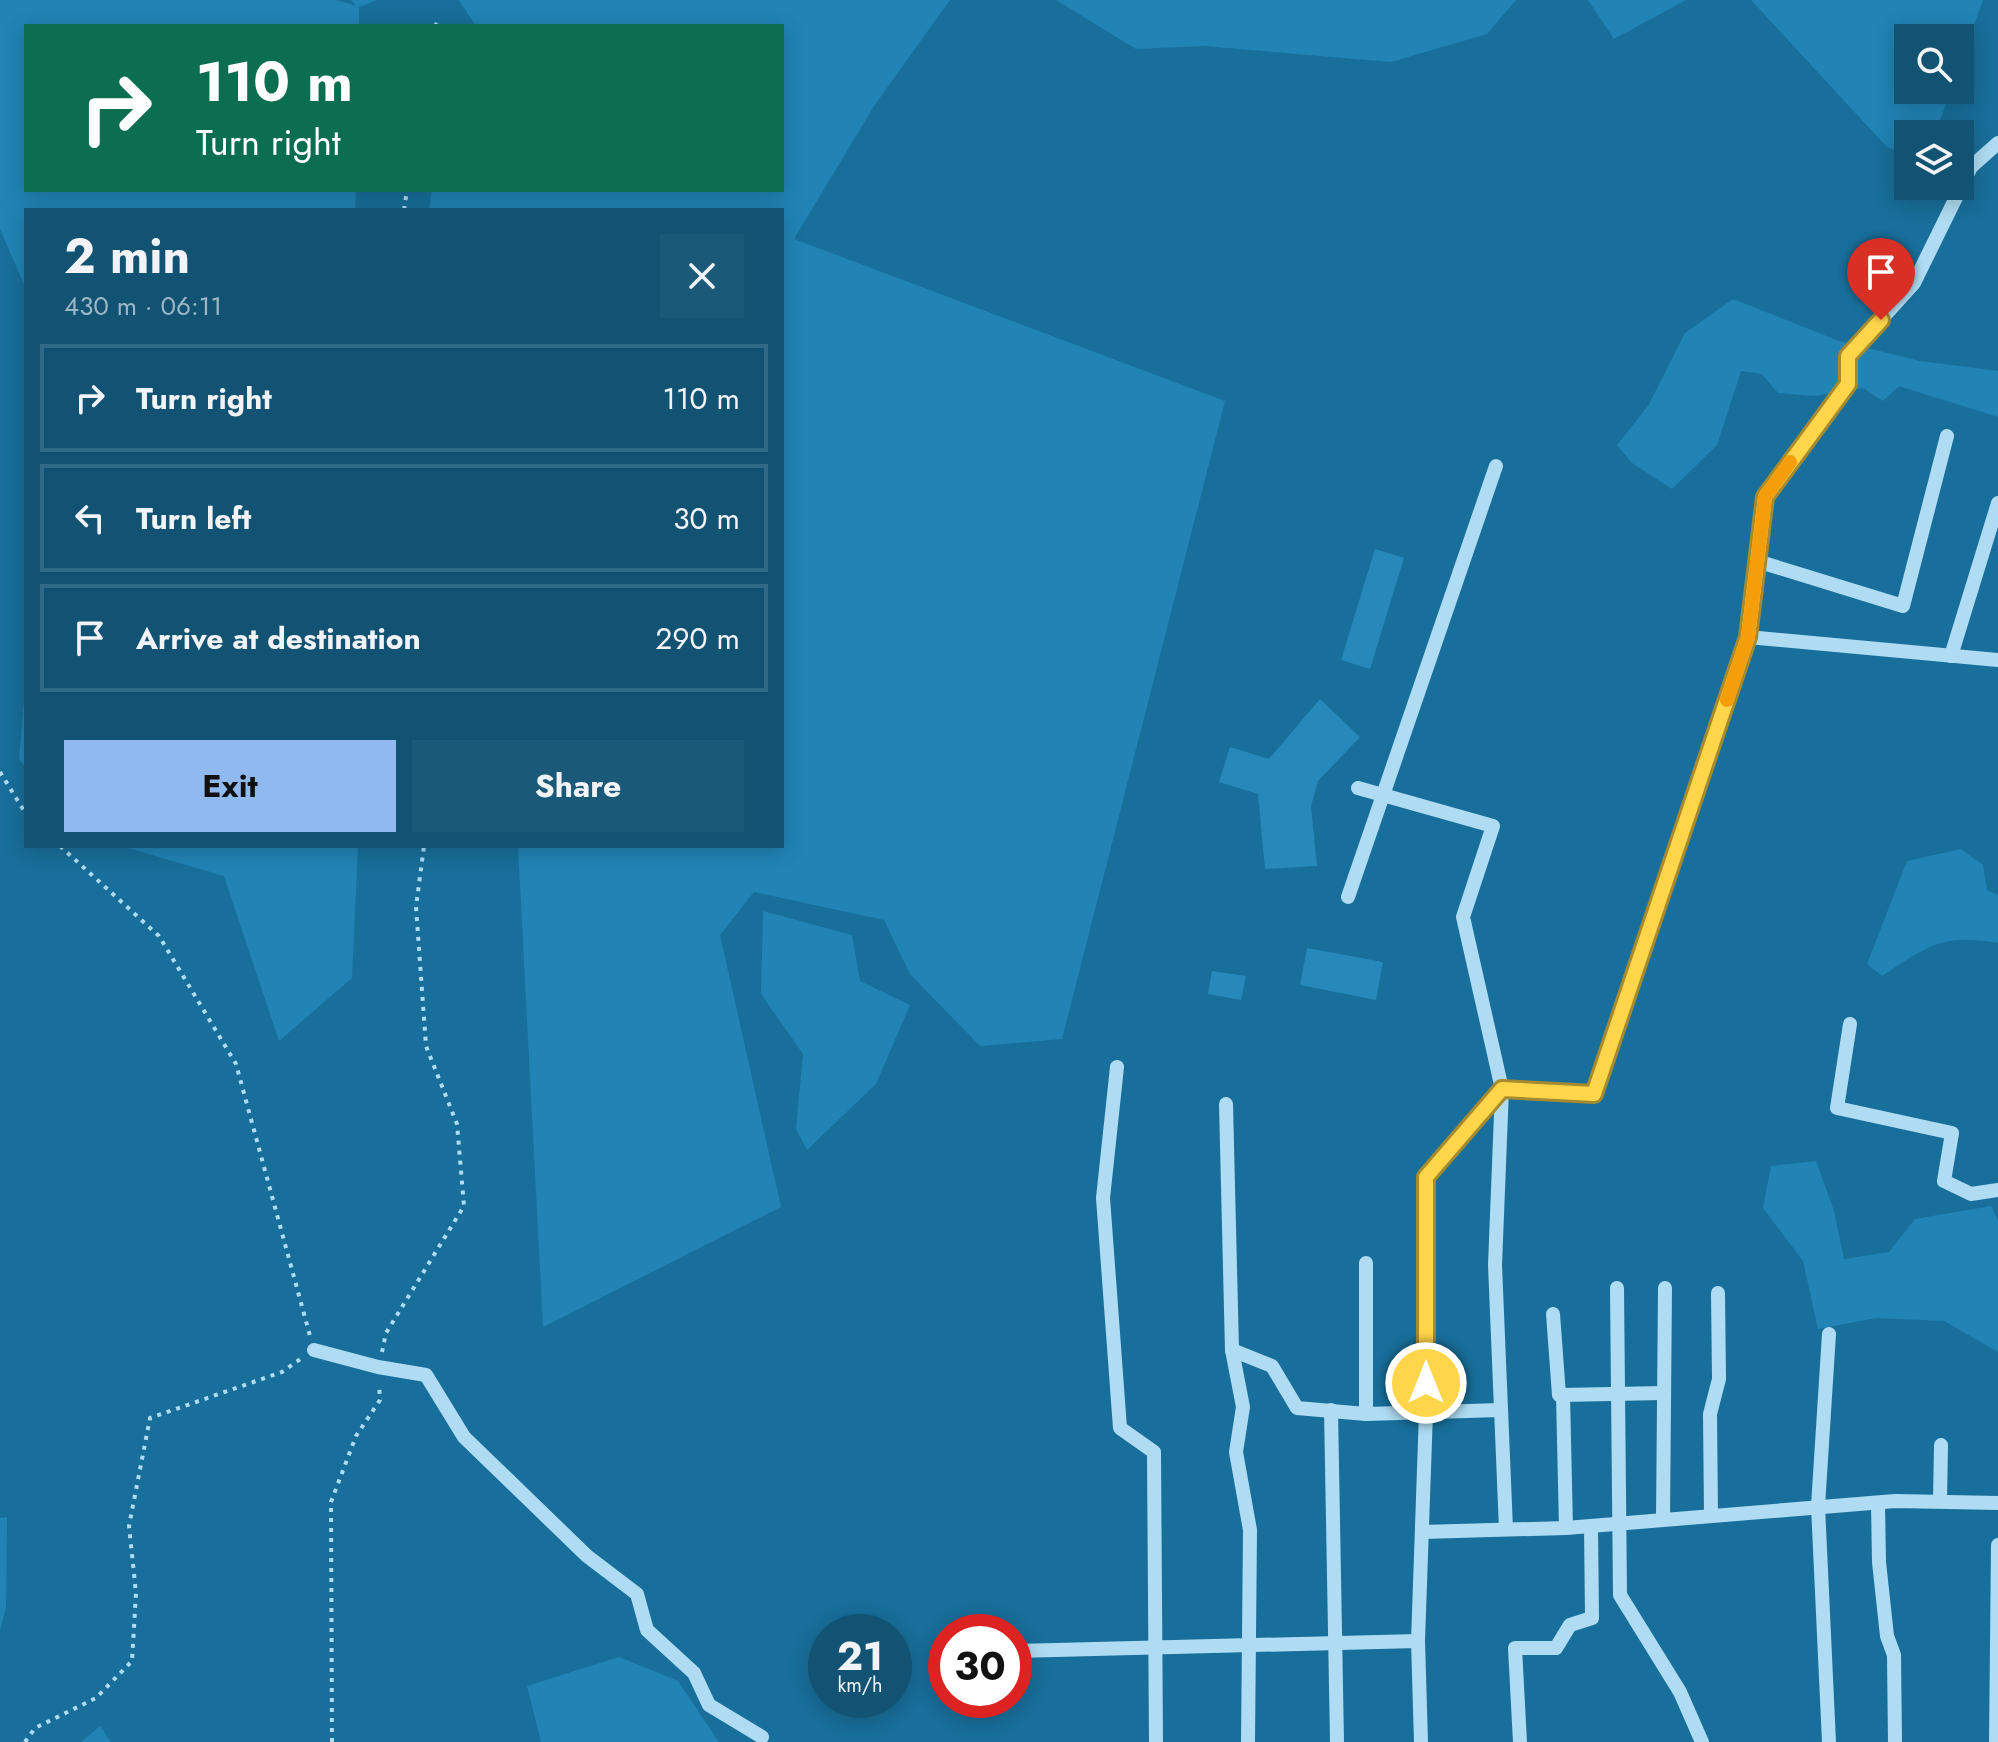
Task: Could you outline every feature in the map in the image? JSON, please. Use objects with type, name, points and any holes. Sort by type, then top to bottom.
[{"type":"street","points":[[1502,1089],[1594,1094],[1748,637],[1765,497],[1848,384],[1848,356],[1914,283],[1971,167],[1998,143]]},
{"type":"street","points":[[1757,561],[1903,606],[1947,436]]},
{"type":"street","points":[[1348,897],[1496,466]]},
{"type":"street","points":[[1951,656],[1998,503]]},
{"type":"street","points":[[1748,637],[1998,660]]},
{"type":"street","points":[[1358,788],[1493,826],[1463,917],[1502,1089],[1495,1265],[1506,1529]]},
{"type":"street","points":[[1850,1024],[1837,1108],[1952,1133],[1944,1181],[1971,1194],[1998,1190]]},
{"type":"street","points":[[1117,1067],[1103,1198],[1120,1428],[1154,1452],[1156,1742]]},
{"type":"street","points":[[1421,1742],[1418,1641],[1426,1412],[1426,1177],[1502,1089]]},
{"type":"street","points":[[1226,1104],[1232,1350],[1243,1407],[1236,1452],[1250,1530],[1248,1742]]},
{"type":"street","points":[[1366,1263],[1366,1414]]},
{"type":"street","points":[[1617,1288],[1620,1595],[1680,1692],[1702,1742]]},
{"type":"street","points":[[1663,1519],[1665,1288]]},
{"type":"street","points":[[1711,1515],[1710,1414],[1719,1379],[1718,1293]]},
{"type":"street","points":[[1553,1314],[1554,1366],[1559,1395],[1664,1393]]},
{"type":"street","points":[[1829,1334],[1818,1506],[1829,1742]]},
{"type":"street","points":[[314,1350],[378,1367],[426,1375],[464,1437],[587,1556],[637,1594],[647,1630],[694,1673],[709,1705],[761,1740]]},
{"type":"street","points":[[1232,1350],[1272,1366],[1297,1408],[1366,1414],[1501,1410]]},
{"type":"street","points":[[1563,1395],[1566,1528]]},
{"type":"street","points":[[1331,1410],[1337,1742]]},
{"type":"street","points":[[1940,1501],[1941,1445]]},
{"type":"street","points":[[1422,1532],[1566,1528],[1818,1506],[1940,1501],[1998,1503]]},
{"type":"street","points":[[1878,1503],[1880,1577],[1887,1636],[1894,1655],[1895,1742]]},
{"type":"street","points":[[1520,1742],[1515,1648],[1556,1648],[1570,1625],[1592,1618],[1591,1526]]},
{"type":"street","points":[[1996,1742],[1998,1545]]},
{"type":"street","points":[[1032,1651],[1418,1641]]},
{"type":"path","points":[[0,772],[24,811]]},
{"type":"path","points":[[25,1742],[35,1728],[96,1698],[132,1661],[136,1593],[129,1526],[150,1418],[282,1372],[314,1350],[236,1064],[159,936],[62,848]]},
{"type":"path","points":[[332,1742],[331,1502],[356,1436],[380,1400],[378,1367],[386,1333],[464,1206],[457,1124],[426,1046],[416,907],[424,848]]},
{"type":"shaded area","points":[[0,0],[336,0],[356,6],[351,0],[377,0],[359,7],[359,24],[24,24],[24,192],[356,192],[355,208],[24,208],[24,284],[0,229]]},
{"type":"shaded area","points":[[459,0],[950,0],[874,106],[794,239],[1225,401],[1062,1039],[980,1046],[910,974],[884,920],[754,892],[720,935],[781,1207],[543,1327],[518,848],[784,848],[784,208],[429,208],[432,192],[784,192],[784,24],[475,24]]},
{"type":"shaded area","points":[[1056,0],[1516,0],[1487,34],[1391,62],[1204,46],[1136,49]]},
{"type":"shaded area","points":[[1588,0],[1686,0],[1614,39]]},
{"type":"shaded area","points":[[1751,0],[1983,0],[1974,25],[1894,24],[1894,104],[1946,104],[1940,120],[1894,120],[1894,150],[1887,147]]},
{"type":"shaded area","points":[[1733,299],[1839,341],[1920,361],[1998,371],[1998,417],[1899,386],[1883,401],[1863,388],[1814,396],[1778,393],[1762,374],[1741,371],[1717,445],[1672,489],[1632,463],[1617,445],[1648,406],[1685,333]]},
{"type":"shaded area","points":[[24,700],[24,765],[19,759]]},
{"type":"shaded area","points":[[128,848],[358,848],[352,978],[279,1041],[224,876]]},
{"type":"shaded area","points":[[1961,849],[1983,865],[1987,890],[1998,895],[1998,943],[1963,940],[1936,944],[1882,976],[1867,964],[1907,861]]},
{"type":"shaded area","points":[[763,911],[852,935],[860,981],[910,1005],[876,1084],[807,1150],[796,1129],[803,1054],[761,994]]},
{"type":"shaded area","points":[[1816,1161],[1834,1211],[1844,1259],[1889,1252],[1915,1219],[1991,1206],[1998,1220],[1998,1352],[1944,1321],[1876,1318],[1818,1329],[1803,1261],[1763,1208],[1771,1166]]},
{"type":"shaded area","points":[[7,1517],[6,1607],[0,1630],[0,1518]]},
{"type":"shaded area","points":[[619,1657],[678,1681],[719,1742],[541,1742],[527,1686]]},
{"type":"shaded area","points":[[100,1726],[111,1742],[81,1742]]},
{"type":"building","points":[[1375,549],[1404,558],[1370,669],[1341,660]]},
{"type":"building","points":[[1320,699],[1360,737],[1318,781],[1311,806],[1317,866],[1265,869],[1258,794],[1219,782],[1230,747],[1269,759]]},
{"type":"building","points":[[1307,948],[1383,962],[1376,1000],[1300,985]]},
{"type":"building","points":[[1212,971],[1246,976],[1241,1000],[1208,994]]},
{"type":"slow traffic","points":[[1727,700],[1748,637],[1765,497],[1790,462]]},
{"type":"route","points":[[1426,1383],[1426,1177],[1502,1089],[1594,1094],[1748,637],[1765,497],[1848,384],[1848,356],[1881,320]]}]
